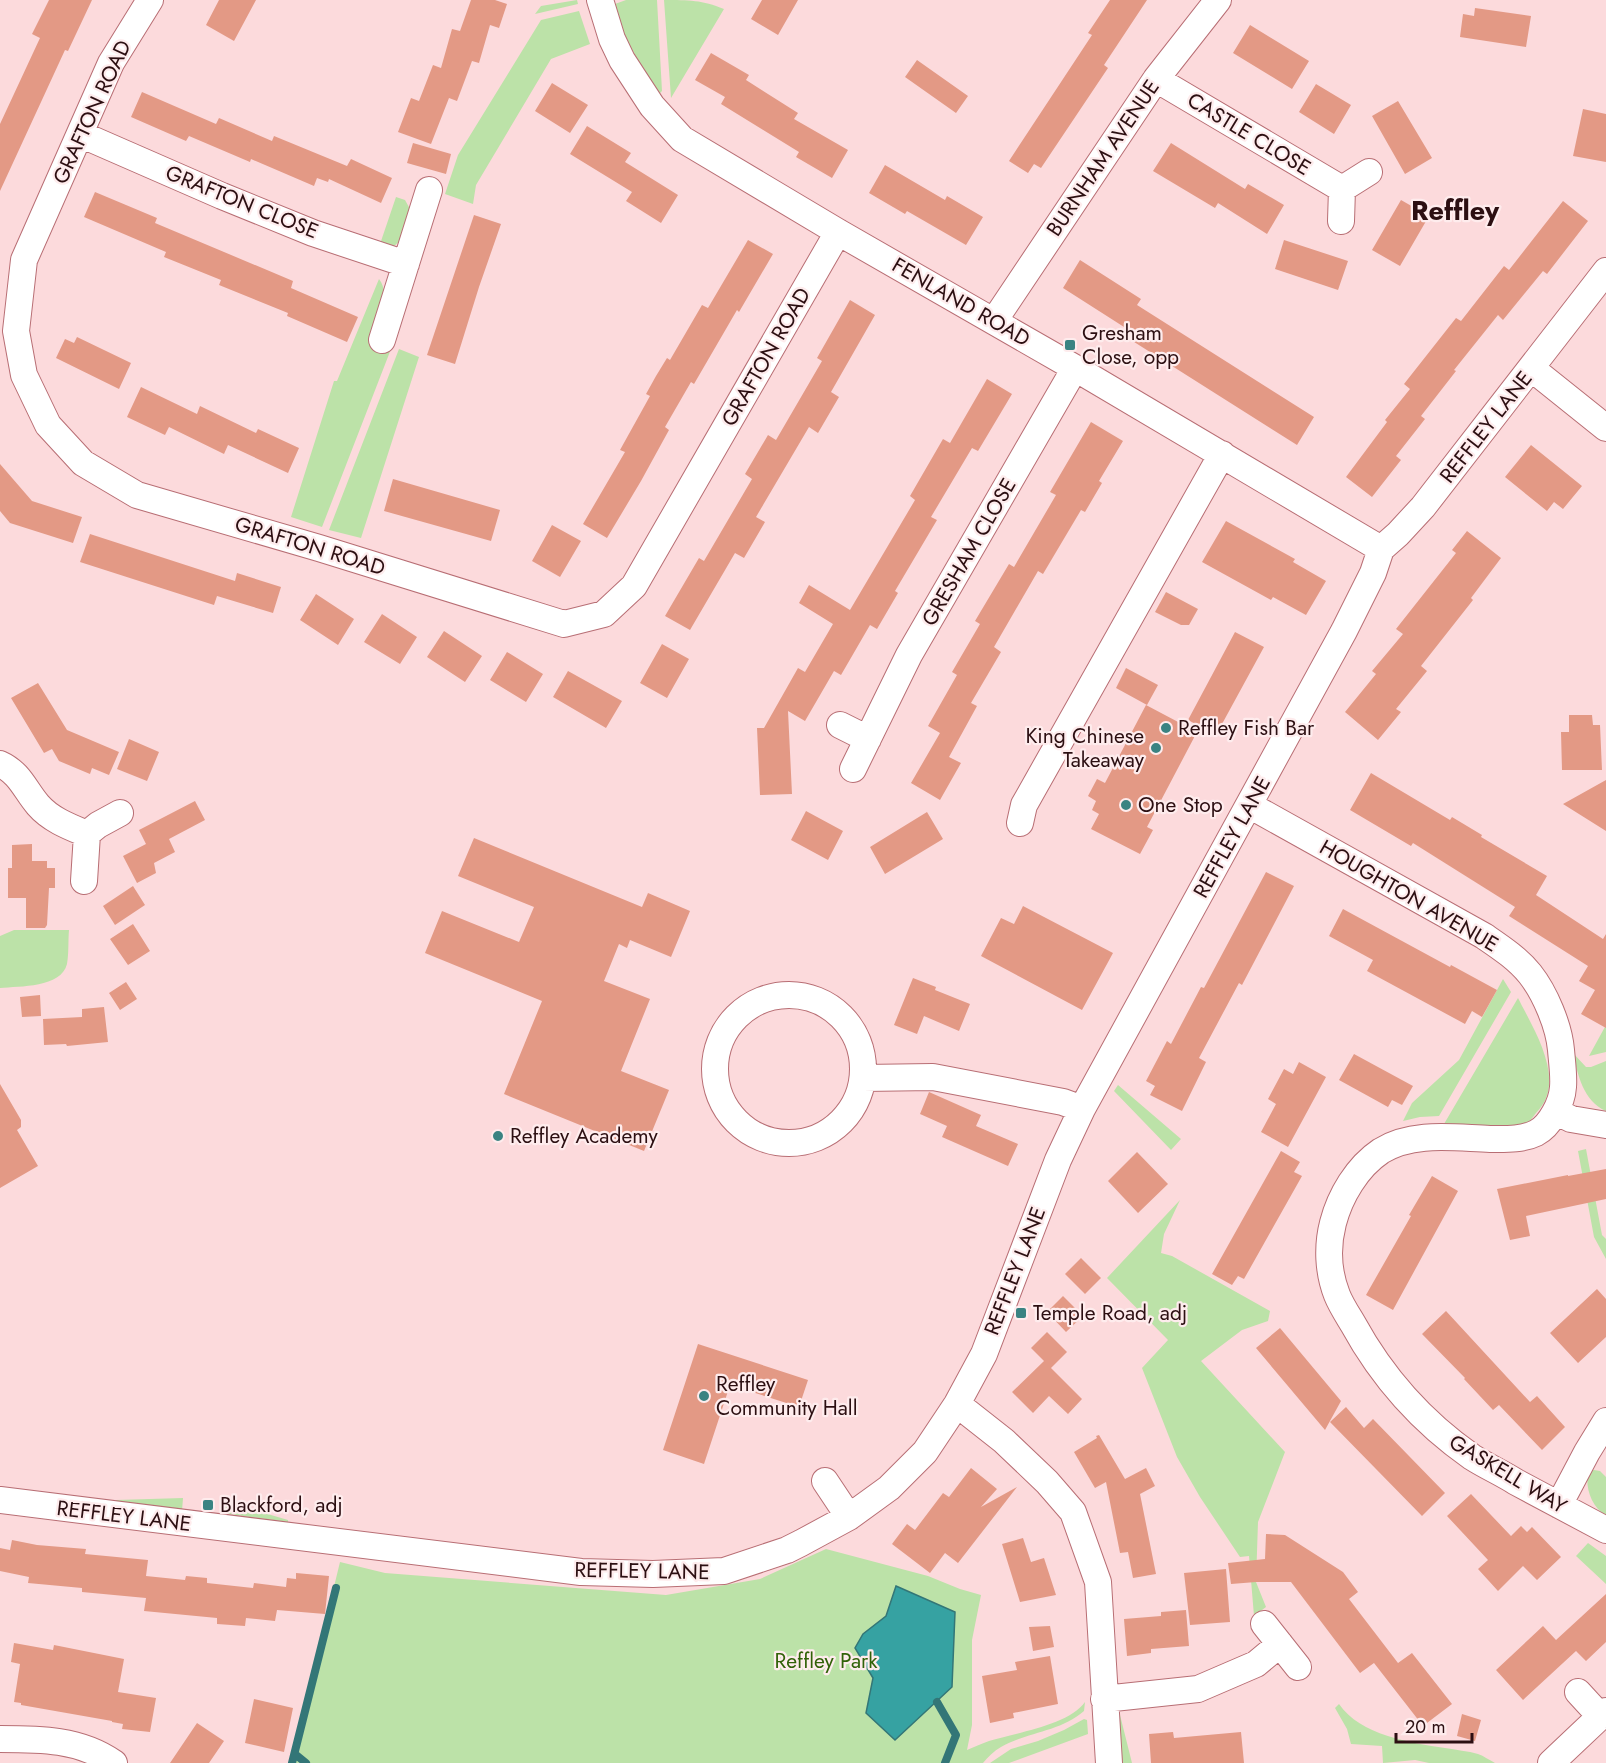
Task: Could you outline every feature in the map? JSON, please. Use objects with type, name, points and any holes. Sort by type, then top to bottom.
[{"type":"street","name":"GRAFTON ROAD","points":[[150,0],[111,63],[24,260],[16,331],[24,375],[48,425],[83,463],[137,495],[564,624],[604,614],[634,586],[838,232]]},
{"type":"street","name":"FENLAND ROAD","points":[[600,0],[612,39],[622,60],[652,106],[682,139],[1381,549]]},
{"type":"street","name":"BURNHAM AVENUE","points":[[994,321],[1156,79],[1218,0]]},
{"type":"street","name":"CASTLE CLOSE","points":[[1156,79],[1342,189]]},
{"type":"street","name":"GRAFTON CLOSE","points":[[80,134],[303,229],[406,264]]},
{"type":"street","points":[[1341,221],[1342,189],[1369,172]]},
{"type":"street","points":[[382,340],[429,190]]},
{"type":"street","name":"REFFLEY LANE","points":[[0,1500],[581,1572],[653,1574],[724,1571],[788,1550],[849,1517],[889,1488],[925,1452],[957,1404],[984,1354],[1058,1160],[1082,1109],[1344,631],[1373,573],[1381,549],[1423,507],[1606,271]]},
{"type":"street","name":"GRESHAM CLOSE","points":[[853,769],[909,655],[1075,368]]},
{"type":"street","points":[[1531,368],[1606,428]]},
{"type":"street","points":[[1020,823],[1024,805],[1222,454]]},
{"type":"street","points":[[840,725],[868,739]]},
{"type":"street","points":[[0,764],[24,784],[38,806],[51,817],[87,834]]},
{"type":"street","name":"HOUGHTON AVENUE","points":[[1249,805],[1484,936],[1507,952],[1528,972],[1549,1008],[1558,1034],[1563,1088],[1557,1112]]},
{"type":"street","points":[[84,880],[87,834],[120,813]]},
{"type":"street","points":[[784,995],[798,996],[825,1004],[847,1023],[860,1048],[863,1078],[853,1107],[837,1125],[818,1138],[787,1144],[758,1137],[744,1129],[733,1118],[718,1091],[715,1061],[724,1033],[743,1011],[769,998],[784,995]]},
{"type":"street","points":[[863,1078],[933,1077],[1062,1102],[1082,1109]]},
{"type":"street","points":[[1557,1112],[1571,1119],[1606,1125]]},
{"type":"street","name":"GASKELL WAY","points":[[1557,1112],[1536,1133],[1510,1139],[1432,1137],[1406,1141],[1382,1151],[1363,1168],[1347,1188],[1336,1213],[1329,1239],[1330,1266],[1337,1295],[1380,1369],[1405,1399],[1437,1430],[1473,1458],[1606,1530]]},
{"type":"street","points":[[957,1404],[1004,1441],[1047,1482],[1073,1512],[1098,1582],[1109,1763]]},
{"type":"street","points":[[1559,1505],[1606,1420]]},
{"type":"street","points":[[825,1481],[849,1517]]},
{"type":"street","points":[[1264,1624],[1298,1667]]},
{"type":"street","points":[[1104,1699],[1198,1689],[1256,1664],[1280,1644]]},
{"type":"street","points":[[1551,1763],[1603,1714],[1578,1692]]},
{"type":"street","points":[[0,1739],[37,1739],[71,1743],[101,1754],[114,1763]]},
{"type":"green space","points":[[577,0],[578,4],[535,14],[541,6]]},
{"type":"green space","points":[[626,0],[657,0],[662,91],[659,94],[622,31],[615,4]]},
{"type":"green space","points":[[664,0],[695,1],[724,9],[671,98]]},
{"type":"green space","points":[[579,11],[590,44],[551,59],[476,185],[473,204],[445,194],[458,155],[541,20]]},
{"type":"green space","points":[[396,197],[405,200],[410,209],[401,240],[393,247],[379,247]]},
{"type":"green space","points":[[379,279],[383,286],[383,301],[370,341],[391,349],[322,527],[291,517],[334,381],[337,381]]},
{"type":"green space","points":[[399,349],[419,357],[361,538],[329,530]]},
{"type":"green space","points":[[14,930],[69,930],[68,960],[63,972],[48,982],[0,988],[0,936]]},
{"type":"green space","points":[[1503,979],[1511,992],[1439,1116],[1403,1121],[1412,1103],[1459,1060]]},
{"type":"green space","points":[[1518,998],[1539,1040],[1549,1071],[1549,1086],[1545,1100],[1527,1124],[1515,1128],[1444,1124]]},
{"type":"green space","points":[[1606,1025],[1606,1052],[1589,1056]]},
{"type":"green space","points":[[1573,1053],[1586,1067],[1606,1061],[1606,1111],[1598,1107],[1587,1094]]},
{"type":"green space","points":[[1118,1085],[1181,1139],[1171,1150],[1114,1091]]},
{"type":"green space","points":[[1586,1149],[1602,1235],[1606,1239],[1606,1259],[1594,1237],[1578,1151]]},
{"type":"green space","points":[[1180,1200],[1164,1234],[1161,1253],[1172,1256],[1270,1311],[1268,1321],[1242,1330],[1201,1361],[1285,1452],[1258,1522],[1256,1582],[1266,1607],[1254,1616],[1249,1556],[1240,1557],[1200,1497],[1177,1457],[1142,1368],[1168,1340],[1107,1278]]},
{"type":"green space","points":[[1588,1471],[1600,1471],[1606,1477],[1606,1516],[1596,1507],[1588,1490]]},
{"type":"green space","points":[[183,1498],[182,1511],[116,1502],[116,1500]]},
{"type":"green space","points":[[224,1501],[288,1520],[288,1522],[222,1513]]},
{"type":"green space","points":[[1588,1543],[1606,1556],[1606,1584],[1576,1556]]},
{"type":"green space","name":"Reffley Park","points":[[826,1549],[928,1576],[981,1595],[972,1640],[972,1725],[967,1750],[1067,1717],[1085,1702],[1084,1711],[1054,1728],[1001,1747],[983,1763],[291,1763],[340,1562],[385,1573],[666,1595],[760,1579]]},
{"type":"green space","points":[[1339,1704],[1348,1715],[1360,1723],[1387,1736],[1474,1753],[1495,1763],[1429,1763],[1415,1760],[1383,1763],[1382,1746],[1351,1744],[1347,1729],[1335,1708]]},
{"type":"green space","points":[[1120,1715],[1132,1763],[1119,1763],[1118,1721]]},
{"type":"green space","points":[[1084,1719],[1087,1720],[1088,1734],[1009,1763],[990,1763],[1011,1749],[1038,1741]]},
{"type":"water","points":[[896,1586],[955,1612],[952,1687],[895,1740],[866,1713],[873,1678],[855,1648],[863,1634],[886,1616]]},
{"type":"building","points":[[49,0],[92,0],[68,51],[65,50],[0,191],[0,124],[40,38],[32,34]]},
{"type":"building","points":[[219,0],[256,0],[234,41],[206,25]]},
{"type":"building","points":[[471,0],[495,0],[507,4],[499,28],[490,25],[479,63],[472,61],[457,101],[449,98],[431,144],[398,132],[411,98],[419,101],[433,65],[441,68],[452,29],[460,31]]},
{"type":"building","points":[[762,0],[798,0],[778,35],[751,19]]},
{"type":"building","points":[[1110,0],[1147,0],[1104,65],[1108,68],[1041,168],[1034,164],[1028,173],[1009,161],[1092,35],[1088,33]]},
{"type":"building","points":[[1475,8],[1531,16],[1526,47],[1460,37],[1463,14],[1474,16]]},
{"type":"building","points":[[1250,25],[1309,61],[1292,89],[1233,53]]},
{"type":"building","points":[[711,53],[749,75],[746,80],[798,113],[794,119],[848,150],[832,178],[796,157],[799,152],[721,104],[725,97],[695,80]]},
{"type":"building","points":[[917,60],[968,96],[956,113],[905,77]]},
{"type":"building","points":[[552,83],[588,105],[570,133],[535,111]]},
{"type":"building","points":[[1316,84],[1351,105],[1334,134],[1299,112]]},
{"type":"building","points":[[142,92],[216,124],[219,118],[272,141],[274,136],[347,166],[351,159],[392,178],[381,203],[329,179],[328,182],[317,178],[314,186],[189,136],[186,141],[131,117]]},
{"type":"building","points":[[1398,101],[1432,158],[1405,174],[1372,116]]},
{"type":"building","points":[[1583,109],[1606,114],[1606,162],[1573,156]]},
{"type":"building","points":[[587,126],[631,153],[625,162],[678,195],[661,223],[626,201],[632,192],[570,154]]},
{"type":"building","points":[[413,143],[451,154],[446,174],[407,163]]},
{"type":"building","points":[[1171,143],[1245,189],[1248,184],[1284,205],[1267,234],[1218,203],[1215,208],[1153,171]]},
{"type":"building","points":[[885,165],[945,200],[947,196],[983,217],[966,245],[907,211],[905,214],[869,193]]},
{"type":"building","points":[[95,192],[157,218],[155,223],[293,281],[291,288],[358,317],[347,342],[287,316],[288,313],[219,285],[221,280],[164,257],[166,252],[84,217]]},
{"type":"building","points":[[1401,200],[1429,216],[1400,266],[1372,250]]},
{"type":"building","points":[[1563,201],[1588,221],[1547,274],[1543,271],[1503,320],[1498,315],[1454,370],[1456,371],[1421,416],[1425,419],[1396,456],[1401,460],[1372,497],[1346,477],[1387,422],[1385,420],[1410,389],[1404,384],[1456,318],[1461,321],[1504,266],[1509,270]]},
{"type":"building","points":[[474,215],[501,224],[455,364],[427,355]]},
{"type":"building","points":[[748,240],[773,254],[694,384],[691,382],[665,427],[669,430],[607,538],[583,524],[625,452],[620,450],[650,396],[646,394],[656,376],[667,358],[670,360],[702,305],[708,308]]},
{"type":"building","points":[[1284,240],[1348,261],[1338,290],[1275,269]]},
{"type":"building","points":[[1080,260],[1141,299],[1137,305],[1314,417],[1297,445],[1131,340],[1135,334],[1063,288]]},
{"type":"building","points":[[850,300],[875,315],[831,392],[839,397],[818,433],[809,427],[756,517],[765,522],[744,558],[735,553],[690,630],[665,616],[699,558],[704,561],[752,479],[745,474],[768,435],[776,440],[822,361],[817,358]]},
{"type":"building","points":[[77,337],[131,363],[119,389],[56,358],[65,339],[74,343]]},
{"type":"building","points":[[987,379],[1012,394],[978,451],[972,448],[931,517],[937,520],[895,591],[898,593],[877,629],[870,625],[841,675],[834,671],[805,721],[788,711],[792,794],[760,795],[757,728],[764,728],[798,668],[805,672],[833,624],[799,603],[809,585],[850,610],[915,500],[910,496],[943,439],[950,443]]},
{"type":"building","points":[[141,387],[197,414],[200,406],[256,433],[258,429],[299,448],[288,473],[228,445],[224,454],[169,427],[165,435],[127,417]]},
{"type":"building","points":[[1091,422],[1123,441],[1099,481],[1102,483],[1085,512],[1081,510],[1043,574],[1038,571],[994,647],[1001,652],[971,703],[977,706],[949,757],[961,763],[940,800],[911,783],[940,733],[928,726],[957,675],[952,672],[980,624],[975,621],[1009,564],[1014,567],[1056,495],[1050,492]]},
{"type":"building","points":[[1531,445],[1582,486],[1563,509],[1554,502],[1547,511],[1505,477]]},
{"type":"building","points":[[0,464],[32,501],[82,517],[73,543],[10,523],[0,511]]},
{"type":"building","points":[[393,479],[500,510],[491,541],[384,511]]},
{"type":"building","points":[[1226,521],[1295,559],[1293,562],[1326,581],[1306,615],[1273,597],[1271,600],[1202,562]]},
{"type":"building","points":[[552,525],[581,541],[560,577],[532,561]]},
{"type":"building","points":[[1467,531],[1501,558],[1471,598],[1473,600],[1421,666],[1427,671],[1396,709],[1401,712],[1378,740],[1345,712],[1376,674],[1372,671],[1403,634],[1396,629],[1456,553],[1452,550]]},
{"type":"building","points":[[90,534],[235,581],[237,573],[281,587],[273,613],[217,596],[214,605],[80,562]]},
{"type":"building","points":[[1166,592],[1198,609],[1189,625],[1181,625],[1155,612]]},
{"type":"building","points":[[316,594],[354,619],[338,645],[300,620]]},
{"type":"building","points":[[382,614],[417,637],[400,664],[364,642]]},
{"type":"building","points":[[444,631],[482,656],[465,682],[427,657]]},
{"type":"building","points":[[1235,632],[1264,647],[1216,735],[1188,720]]},
{"type":"building","points":[[662,644],[689,659],[667,698],[640,683]]},
{"type":"building","points":[[507,652],[543,674],[526,702],[490,680]]},
{"type":"building","points":[[1126,668],[1158,685],[1147,705],[1116,688]]},
{"type":"building","points":[[568,671],[622,701],[606,728],[553,697]]},
{"type":"building","points":[[38,683],[67,730],[119,752],[109,775],[92,768],[90,774],[59,761],[52,749],[44,753],[11,698]]},
{"type":"building","points":[[1146,705],[1197,732],[1147,827],[1153,830],[1140,854],[1091,829],[1099,814],[1092,810],[1096,801],[1088,796],[1097,779],[1105,783]]},
{"type":"building","points":[[1569,715],[1592,715],[1593,725],[1600,725],[1602,770],[1562,770],[1561,732],[1569,732]]},
{"type":"building","points":[[129,739],[159,752],[147,781],[117,769]]},
{"type":"building","points":[[1371,773],[1450,820],[1452,817],[1547,876],[1536,895],[1603,939],[1606,934],[1606,1028],[1581,1014],[1595,990],[1579,981],[1588,966],[1509,916],[1515,907],[1413,843],[1411,846],[1350,810]]},
{"type":"building","points":[[1606,780],[1606,831],[1563,804]]},
{"type":"building","points":[[195,801],[205,820],[169,839],[175,852],[154,863],[156,873],[137,883],[123,856],[146,844],[139,830]]},
{"type":"building","points":[[806,811],[843,831],[828,860],[791,840]]},
{"type":"building","points":[[927,812],[943,839],[885,874],[870,847]]},
{"type":"building","points":[[474,838],[642,907],[648,893],[690,911],[671,957],[630,940],[627,948],[619,944],[604,981],[650,999],[621,1071],[669,1090],[644,1151],[504,1094],[542,1001],[425,953],[442,911],[519,942],[534,907],[458,876]]},
{"type":"building","points":[[32,844],[32,861],[47,861],[47,868],[55,868],[55,888],[49,888],[45,928],[26,928],[26,898],[8,898],[8,868],[12,868],[12,845]]},
{"type":"building","points":[[1266,872],[1294,886],[1242,985],[1239,983],[1199,1058],[1206,1062],[1182,1111],[1150,1095],[1155,1086],[1146,1081],[1167,1041],[1171,1044],[1201,987],[1204,988]]},
{"type":"building","points":[[133,886],[145,905],[115,925],[103,906]]},
{"type":"building","points":[[1023,906],[1113,953],[1082,1010],[981,956],[1001,918],[1014,924]]},
{"type":"building","points":[[1343,909],[1497,990],[1482,1017],[1472,1011],[1465,1024],[1367,971],[1373,960],[1329,936]]},
{"type":"building","points":[[133,924],[150,951],[128,965],[110,939]]},
{"type":"building","points":[[913,978],[970,1004],[959,1031],[924,1016],[917,1034],[894,1025]]},
{"type":"building","points":[[126,982],[137,999],[120,1010],[109,993]]},
{"type":"building","points":[[40,995],[41,1016],[22,1017],[20,997]]},
{"type":"building","points":[[104,1007],[108,1042],[67,1046],[66,1044],[44,1045],[43,1019],[82,1017],[82,1009]]},
{"type":"building","points":[[1354,1054],[1413,1086],[1402,1105],[1392,1100],[1388,1107],[1339,1080]]},
{"type":"building","points":[[1299,1062],[1326,1077],[1288,1147],[1261,1132],[1276,1104],[1268,1099],[1284,1069],[1293,1074]]},
{"type":"building","points":[[0,1084],[21,1120],[21,1127],[17,1130],[38,1166],[0,1188]]},
{"type":"building","points":[[929,1092],[981,1115],[976,1126],[1018,1144],[1008,1166],[942,1137],[947,1126],[920,1114]]},
{"type":"building","points":[[1281,1151],[1300,1162],[1294,1172],[1302,1176],[1244,1279],[1238,1276],[1232,1285],[1212,1274]]},
{"type":"building","points":[[1137,1152],[1168,1184],[1138,1213],[1108,1181]]},
{"type":"building","points":[[1606,1169],[1606,1199],[1526,1216],[1530,1236],[1510,1240],[1497,1189]]},
{"type":"building","points":[[1432,1176],[1458,1191],[1393,1310],[1366,1295]]},
{"type":"building","points":[[1081,1258],[1101,1278],[1085,1294],[1065,1274]]},
{"type":"building","points":[[1597,1289],[1606,1299],[1606,1337],[1578,1363],[1550,1333]]},
{"type":"building","points":[[1063,1296],[1083,1316],[1066,1332],[1047,1312]]},
{"type":"building","points":[[1446,1311],[1530,1402],[1537,1396],[1565,1427],[1542,1450],[1499,1405],[1493,1410],[1422,1334]]},
{"type":"building","points":[[1280,1328],[1341,1401],[1325,1430],[1256,1348]]},
{"type":"building","points":[[1047,1332],[1067,1352],[1051,1368],[1031,1348]]},
{"type":"building","name":"Reffley Community Hall","points":[[698,1344],[808,1380],[799,1407],[730,1385],[704,1464],[663,1450]]},
{"type":"building","points":[[1044,1361],[1082,1399],[1068,1414],[1049,1396],[1033,1413],[1012,1392]]},
{"type":"building","points":[[1346,1407],[1364,1428],[1373,1419],[1445,1493],[1422,1516],[1330,1422]]},
{"type":"building","points":[[1099,1435],[1125,1479],[1146,1468],[1155,1486],[1140,1494],[1156,1574],[1133,1578],[1128,1552],[1120,1553],[1106,1482],[1095,1488],[1074,1452]]},
{"type":"building","points":[[971,1468],[997,1489],[981,1507],[1017,1487],[958,1563],[945,1553],[930,1573],[892,1544],[907,1524],[915,1530],[943,1493],[949,1497]]},
{"type":"building","points":[[1471,1494],[1511,1536],[1521,1526],[1527,1532],[1532,1527],[1561,1557],[1537,1580],[1523,1566],[1498,1591],[1478,1569],[1488,1560],[1447,1516]]},
{"type":"building","points":[[1266,1534],[1285,1535],[1343,1572],[1358,1592],[1349,1599],[1398,1663],[1412,1653],[1452,1704],[1423,1726],[1374,1663],[1360,1673],[1291,1582],[1231,1584],[1228,1563],[1265,1559]]},
{"type":"building","points":[[1023,1538],[1031,1562],[1044,1558],[1056,1595],[1020,1602],[1002,1544]]},
{"type":"building","points":[[12,1540],[37,1545],[86,1549],[85,1554],[148,1560],[146,1576],[185,1580],[186,1576],[207,1578],[207,1583],[253,1588],[254,1583],[286,1587],[287,1578],[296,1579],[296,1573],[329,1576],[325,1614],[277,1610],[275,1621],[246,1618],[245,1626],[217,1624],[217,1618],[144,1611],[146,1598],[82,1592],[82,1588],[28,1583],[29,1577],[0,1571],[0,1548],[10,1550]]},
{"type":"building","points":[[1226,1569],[1230,1622],[1190,1625],[1184,1573]]},
{"type":"building","points":[[1606,1594],[1606,1642],[1586,1661],[1576,1651],[1523,1700],[1496,1670],[1543,1626],[1556,1640]]},
{"type":"building","points":[[1186,1610],[1189,1646],[1151,1649],[1151,1653],[1127,1656],[1124,1619],[1161,1616],[1161,1612]]},
{"type":"building","points":[[1050,1626],[1054,1647],[1033,1651],[1029,1627]]},
{"type":"building","points":[[14,1643],[53,1650],[54,1645],[124,1659],[118,1692],[156,1698],[150,1732],[122,1729],[123,1724],[112,1721],[14,1702],[20,1664],[11,1662]]},
{"type":"building","points":[[1050,1656],[1058,1704],[1013,1713],[1014,1718],[990,1723],[982,1676],[1017,1670],[1015,1662]]},
{"type":"building","points":[[254,1699],[293,1708],[284,1752],[245,1743]]},
{"type":"building","points":[[1462,1714],[1481,1720],[1475,1741],[1457,1736]]},
{"type":"building","points":[[197,1723],[224,1741],[209,1763],[170,1763]]},
{"type":"building","points":[[1173,1732],[1174,1738],[1241,1732],[1244,1763],[1151,1763],[1149,1734]]},
{"type":"waterway","points":[[292,1763],[336,1588]]},
{"type":"waterway","points":[[937,1702],[956,1735],[945,1763]]},
{"type":"waterway","points":[[295,1754],[306,1763]]},
{"type":"place","name":"Gresham Close, opp","points":[[1070,345]]},
{"type":"place","name":"Reffley Fish Bar","points":[[1166,728]]},
{"type":"place","name":"King Chinese Takeaway","points":[[1156,748]]},
{"type":"place","name":"One Stop","points":[[1126,805]]},
{"type":"place","name":"Reffley Academy","points":[[498,1136]]},
{"type":"place","name":"Temple Road, adj","points":[[1021,1313]]},
{"type":"place","name":"Reffley Community Hall","points":[[704,1396]]},
{"type":"place","name":"Blackford, adj","points":[[208,1505]]},
{"type":"district","name":"Reffley","points":[[1455,211]]}]
